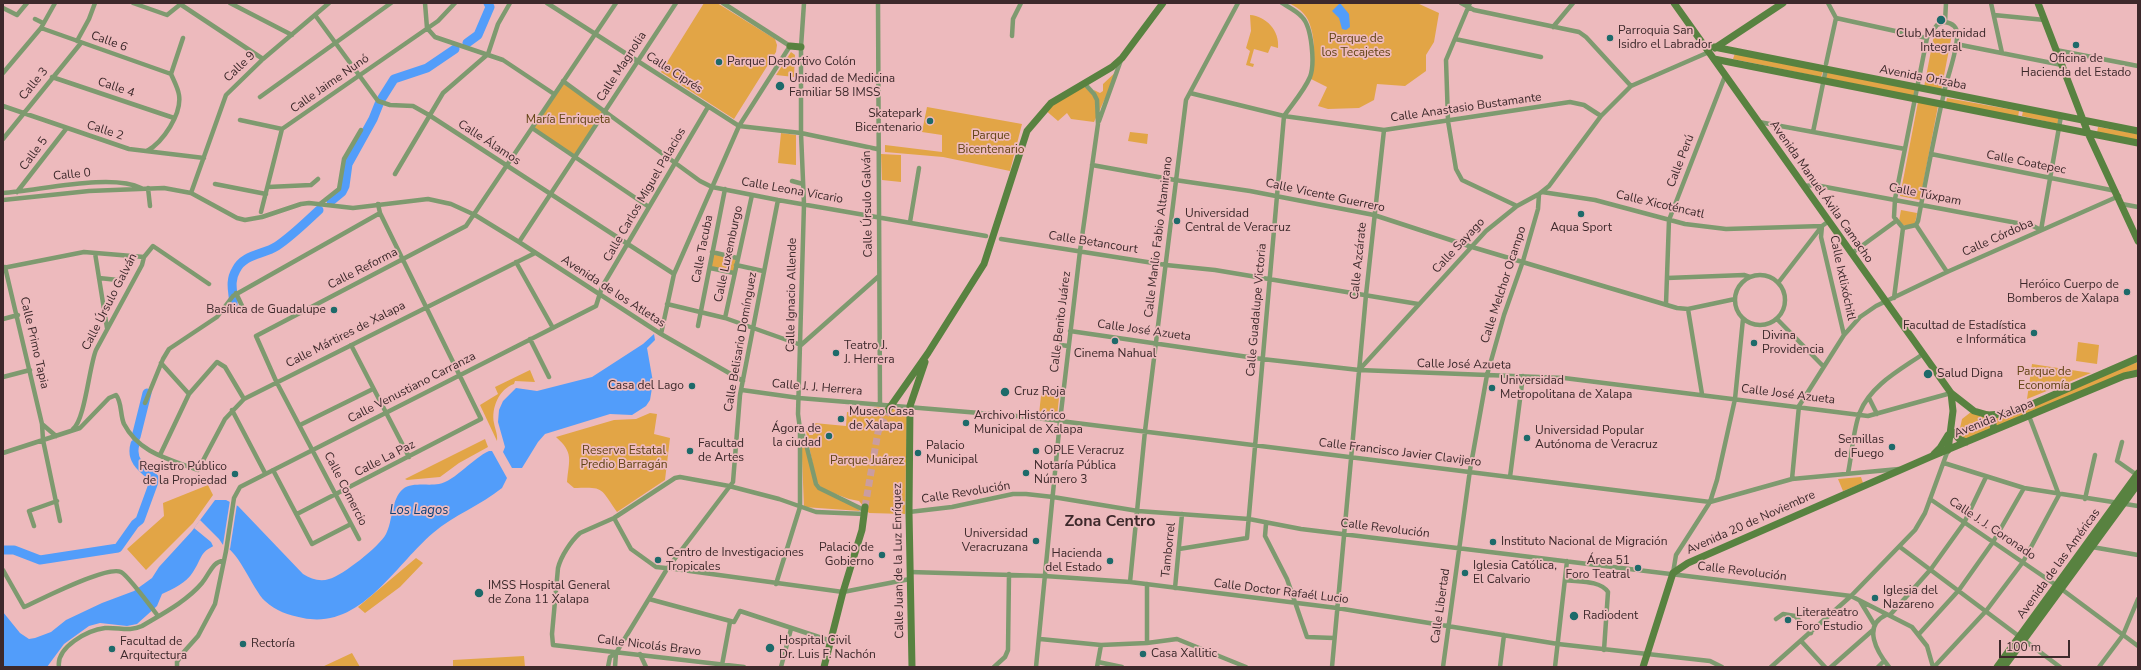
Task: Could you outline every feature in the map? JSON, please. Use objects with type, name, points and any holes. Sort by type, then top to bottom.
[{"type":"main road","points":[[890,408],[928,353],[984,264],[1027,131],[1051,103],[1112,67],[1122,58],[1163,3]]},
{"type":"main road","name":"Avenida Manuel Ávila Camacho","points":[[1674,3],[1951,393],[1968,408]]},
{"type":"main road","points":[[1709,52],[1784,3]]},
{"type":"main road","points":[[2038,3],[2088,133],[2137,238]]},
{"type":"main road","name":"Avenida Orizaba","points":[[1704,45],[1826,66],[1918,88],[2138,131]]},
{"type":"main road","points":[[790,46],[801,47]]},
{"type":"main road","points":[[1730,62],[1730,55],[1734,50]]},
{"type":"main road","name":"Avenida Orizaba","points":[[1714,59],[2138,143]]},
{"type":"main road","points":[[2019,120],[2022,109]]},
{"type":"main road","points":[[910,406],[911,398],[928,353]]},
{"type":"main road","name":"Avenida Xalapa","points":[[1968,408],[1988,414],[2012,412],[2138,358]]},
{"type":"main road","name":"Avenida Xalapa","points":[[1948,450],[2124,376],[2138,373]]},
{"type":"main road","name":"Avenida Manuel Ávila Camacho","points":[[1948,450],[1953,420],[1953,401],[1951,393]]},
{"type":"main road","name":"Calle Juan de la Luz Enríquez","points":[[910,406],[909,512],[912,667]]},
{"type":"main road","points":[[1953,420],[1959,410],[1968,408]]},
{"type":"main road","points":[[1988,414],[1992,419],[1994,430]]},
{"type":"main road","points":[[1951,430],[1959,439],[1966,442]]},
{"type":"main road","name":"Avenida 20 de Noviembre","points":[[1930,457],[1940,448],[1951,430]]},
{"type":"main road","name":"Avenida 20 de Noviembre","points":[[1673,574],[1688,563],[1948,450]]},
{"type":"main road","name":"Avenida de las Américas","points":[[2059,587],[2092,547],[2137,474]]},
{"type":"main road","name":"Avenida de las Américas","points":[[2004,667],[2022,638],[2120,503],[2138,484]]},
{"type":"main road","points":[[824,667],[843,592],[862,530],[864,510]]},
{"type":"main road","points":[[1643,667],[1673,574]]},
{"type":"main road","name":"Avenida de las Américas","points":[[1997,667],[2022,638]]},
{"type":"street","points":[[3,8],[17,15],[27,3]]},
{"type":"street","points":[[3,73],[42,26],[55,3]]},
{"type":"street","name":"Calle 3","points":[[3,139],[79,42],[95,3]]},
{"type":"street","points":[[136,3],[167,15],[181,4],[263,59]]},
{"type":"street","points":[[230,3],[292,35]]},
{"type":"street","name":"Calle 9","points":[[192,193],[226,95],[263,59],[329,3]]},
{"type":"street","points":[[260,97],[391,3]]},
{"type":"street","points":[[425,3],[427,28],[435,38],[503,60],[554,94]]},
{"type":"street","name":"Calle Jaime Nunó","points":[[282,129],[438,21],[455,3]]},
{"type":"street","points":[[395,174],[443,93],[488,54],[498,24],[510,3]]},
{"type":"street","name":"Calle Ciprés","points":[[547,3],[739,126],[801,133],[877,149]]},
{"type":"street","name":"Calle Reforma","points":[[256,336],[462,229],[475,215],[554,94],[616,3]]},
{"type":"street","name":"Calle Magnolia","points":[[519,242],[676,3]]},
{"type":"street","points":[[661,334],[674,274],[739,126],[790,46],[723,3]]},
{"type":"street","name":"Calle Ignacio Allende","points":[[776,584],[800,507],[799,398],[804,204],[801,133],[801,47],[804,3]]},
{"type":"street","name":"Calle Úrsulo Galván","points":[[878,3],[877,149],[880,404]]},
{"type":"street","points":[[1012,36],[1013,19],[1021,3]]},
{"type":"street","name":"Calle Manlio Fabio Altamirano","points":[[1130,582],[1145,431],[1186,100],[1238,3]]},
{"type":"street","name":"Calle Guadalupe Victoria","points":[[1179,549],[1247,538],[1256,447],[1268,279],[1278,197],[1284,116],[1303,88],[1311,70],[1310,33],[1307,23],[1302,16],[1282,3]]},
{"type":"street","points":[[1461,3],[1469,9],[1553,28],[1579,32],[1586,36],[1631,86]]},
{"type":"street","points":[[1470,3],[1469,9],[1446,60],[1448,121],[1456,169],[1462,180],[1517,206]]},
{"type":"street","points":[[1553,28],[1573,3]]},
{"type":"street","points":[[1813,132],[1836,18],[1828,3]]},
{"type":"street","points":[[1945,22],[1946,3]]},
{"type":"street","points":[[1991,3],[2002,53]]},
{"type":"street","name":"Calle Álamos","points":[[315,15],[378,101],[390,106],[413,106],[429,115],[674,274]]},
{"type":"street","points":[[1994,15],[2044,20]]},
{"type":"street","points":[[1836,18],[1927,38]]},
{"type":"street","name":"Calle 6","points":[[36,19],[42,26],[79,42],[171,74]]},
{"type":"street","points":[[1903,228],[1894,217],[1896,199],[1927,38],[1937,25],[1945,22],[1951,23],[1955,27],[1957,33],[1956,44],[1916,225],[1947,272]]},
{"type":"street","points":[[147,151],[163,139],[174,118],[180,96],[171,74],[183,38]]},
{"type":"street","points":[[1455,39],[1541,57]]},
{"type":"street","points":[[1956,44],[2062,65]]},
{"type":"street","points":[[2056,50],[2138,66]]},
{"type":"street","name":"Calle Sayago","points":[[1359,370],[1418,304],[1501,218],[1517,206],[1540,193],[1556,179],[1601,116],[1631,86],[1709,52]]},
{"type":"street","name":"Calle Benito Juárez","points":[[1098,124],[1122,58]]},
{"type":"street","name":"Calle Perú","points":[[1666,304],[1669,220],[1725,76]]},
{"type":"street","name":"Calle 4","points":[[52,77],[174,118]]},
{"type":"street","points":[[563,82],[676,162],[700,181],[712,187]]},
{"type":"street","name":"Calle Benito Juárez","points":[[1036,667],[1040,639],[1068,346],[1098,124],[1097,100],[1094,94],[1084,83]]},
{"type":"street","name":"Calle Anastasio Bustamante","points":[[1190,93],[1284,116],[1384,130],[1570,102],[1584,105],[1601,116]]},
{"type":"street","name":"Calle 2","points":[[3,106],[66,129],[129,149],[204,158]]},
{"type":"street","name":"Calle Carlos Miguel Palacios","points":[[600,295],[602,287],[708,107]]},
{"type":"street","points":[[2041,230],[2061,116]]},
{"type":"street","points":[[240,120],[282,129],[261,212]]},
{"type":"street","points":[[1759,122],[1905,150]]},
{"type":"street","points":[[532,128],[649,207]]},
{"type":"street","name":"Calle 5","points":[[17,192],[66,129]]},
{"type":"street","points":[[320,204],[339,189],[344,159],[361,130]]},
{"type":"street","name":"Calle Azcárate","points":[[1359,370],[1384,130]]},
{"type":"street","name":"Calle Coatepec","points":[[1931,154],[2049,178],[2117,194]]},
{"type":"street","name":"Calle Vicente Guerrero","points":[[1092,165],[1175,180],[1250,191],[1374,215],[1472,247],[1666,304],[1688,309]]},
{"type":"street","points":[[910,222],[919,168]]},
{"type":"street","points":[[268,187],[311,185],[318,179]]},
{"type":"street","points":[[792,181],[803,184]]},
{"type":"street","name":"Calle 0","points":[[3,193],[92,182],[134,184],[146,188]]},
{"type":"street","points":[[215,184],[266,194]]},
{"type":"street","name":"Calle Túxpam","points":[[1804,186],[1815,185],[1896,199],[2033,226],[2041,230]]},
{"type":"street","name":"Calle Leona Vicario","points":[[712,187],[986,236]]},
{"type":"street","points":[[3,200],[89,191],[146,188],[150,206]]},
{"type":"street","name":"Avenida de los Atletas","points":[[146,188],[164,188],[192,193],[237,218],[245,220],[262,217],[301,204],[320,204],[353,208],[428,199],[451,204],[475,215],[661,334],[744,381]]},
{"type":"street","name":"Calle Tacuba","points":[[698,326],[725,189]]},
{"type":"street","name":"Calle Xicoténcatl","points":[[1540,193],[1594,200],[1669,220],[1726,228],[1822,226]]},
{"type":"street","name":"Calle Melchor Ocampo","points":[[1459,547],[1470,470],[1487,375],[1504,315],[1523,261],[1538,209],[1540,193]]},
{"type":"street","name":"Calle Córdoba","points":[[1799,406],[1844,335],[1860,317],[1886,302],[1947,272],[2117,194]]},
{"type":"street","name":"Calle Luxemburgo","points":[[725,318],[752,195]]},
{"type":"street","points":[[383,198],[384,204]]},
{"type":"street","name":"Calle Belisario Domínguez","points":[[729,486],[733,482],[738,409],[744,381],[752,327],[778,200]]},
{"type":"street","points":[[378,204],[380,213],[402,260],[459,375]]},
{"type":"street","points":[[2122,204],[2138,207]]},
{"type":"street","points":[[145,403],[161,363],[169,349],[216,316],[233,296],[380,213]]},
{"type":"street","points":[[1778,283],[1822,226],[1829,221]]},
{"type":"street","points":[[1852,254],[1896,221]]},
{"type":"street","points":[[1903,228],[1916,225]]},
{"type":"street","name":"Calle Ixtlixóchitl","points":[[1822,226],[1821,237],[1844,335]]},
{"type":"street","points":[[1894,298],[1903,228]]},
{"type":"street","name":"Calle Betancourt","points":[[1001,239],[1166,265],[1268,279],[1418,304]]},
{"type":"street","name":"Calle Úrsulo Galván","points":[[66,434],[76,426],[81,418],[92,360],[107,328],[142,265],[144,257],[152,246],[209,284]]},
{"type":"street","points":[[4,268],[84,252],[144,257]]},
{"type":"street","points":[[712,252],[737,258]]},
{"type":"street","points":[[95,253],[107,328]]},
{"type":"street","name":"Calle Mártires de Xalapa","points":[[160,455],[198,470],[232,410],[244,399],[276,381],[535,253]]},
{"type":"street","points":[[516,262],[553,328]]},
{"type":"street","points":[[736,265],[763,271]]},
{"type":"street","name":"Calle Primo Tapia","points":[[4,268],[18,315],[42,424],[43,440],[60,521]]},
{"type":"street","points":[[710,268],[734,273]]},
{"type":"street","points":[[1667,278],[1744,275],[1750,277],[1767,276],[1778,283],[1785,293],[1786,300],[1785,307],[1777,319],[1768,324],[1758,326],[1743,319],[1738,312],[1735,299],[1740,285],[1750,277]]},
{"type":"street","points":[[667,304],[725,318],[801,345],[879,276]]},
{"type":"street","points":[[99,278],[118,280]]},
{"type":"street","name":"Calle Venustiano Carranza","points":[[224,561],[233,501],[240,487],[596,306],[600,295]]},
{"type":"street","points":[[233,296],[243,308]]},
{"type":"street","points":[[1702,394],[1688,309],[1735,299]]},
{"type":"street","points":[[3,319],[18,315]]},
{"type":"street","points":[[1673,574],[1676,555],[1710,502],[1735,399],[1743,319]]},
{"type":"street","points":[[1777,319],[1823,366]]},
{"type":"street","name":"Calle José Azueta","points":[[1070,331],[1262,359],[1359,370],[1437,375],[1564,378],[1799,406],[1868,416],[1951,393]]},
{"type":"street","name":"Calle Comercio","points":[[256,336],[276,381],[337,494],[359,539]]},
{"type":"street","points":[[530,339],[549,377]]},
{"type":"street","points":[[351,345],[409,457]]},
{"type":"street","points":[[1061,345],[1068,346]]},
{"type":"street","points":[[1848,473],[1859,414],[1868,398],[1884,381],[1923,354]]},
{"type":"street","points":[[3,453],[66,434],[80,428],[109,398],[116,395],[123,422],[131,437],[140,446],[160,455],[188,394],[217,362],[225,367],[244,399]]},
{"type":"street","points":[[161,363],[188,394]]},
{"type":"street","points":[[3,376],[30,370]]},
{"type":"street","points":[[1332,667],[1359,370]]},
{"type":"street","name":"Calle La Paz","points":[[297,514],[481,419],[459,375]]},
{"type":"street","points":[[1510,477],[1523,376]]},
{"type":"street","points":[[300,425],[373,389]]},
{"type":"street","name":"Calle J. J. Herrera","points":[[742,390],[799,398],[880,404],[890,408]]},
{"type":"street","points":[[1868,398],[1877,414]]},
{"type":"street","name":"Calle Francisco Javier Clavijero","points":[[890,408],[910,406],[1060,421],[1145,431],[1256,447],[1352,456],[1470,470],[1510,477],[1710,502],[1792,479],[1904,468]]},
{"type":"street","points":[[1792,479],[1799,406]]},
{"type":"street","points":[[232,410],[265,473]]},
{"type":"street","points":[[1934,667],[1986,611],[2023,562],[2059,495],[2030,416]]},
{"type":"street","points":[[42,424],[56,436]]},
{"type":"street","points":[[800,429],[805,440],[816,484],[819,488],[864,510]]},
{"type":"street","points":[[2122,442],[2117,461],[2137,474]]},
{"type":"street","points":[[1771,667],[1802,642],[1851,596],[1900,547],[1921,522],[1948,450]]},
{"type":"street","points":[[2085,499],[2095,455]]},
{"type":"street","points":[[1944,463],[2024,488],[2059,495],[2138,506]]},
{"type":"street","points":[[273,470],[312,544],[351,524]]},
{"type":"street","points":[[614,518],[675,478],[686,477],[779,499],[816,512],[864,510]]},
{"type":"street","points":[[1889,667],[1874,643],[1874,624],[1879,618],[1888,615],[1931,569],[1964,522],[1986,477]]},
{"type":"street","points":[[608,667],[610,657],[616,652],[667,569],[729,486]]},
{"type":"street","points":[[1919,634],[1959,590],[1993,542],[2024,488]]},
{"type":"street","name":"Calle Revolución","points":[[909,512],[952,507],[1013,494],[1053,497],[1138,511],[1249,520],[1266,524],[1344,534],[1851,596],[1888,615],[1904,621],[1919,634],[1927,646],[1934,667]]},
{"type":"street","name":"Calle J. J. Coronado","points":[[1930,499],[2059,587],[2138,646]]},
{"type":"street","points":[[34,526],[29,511],[57,501]]},
{"type":"street","name":"Tamborrel","points":[[1175,588],[1182,514]]},
{"type":"street","name":"Calle Doctor Rafaél Lucio","points":[[614,518],[631,549],[656,568],[843,592],[910,576],[1009,574],[1130,582],[1338,608],[1558,644],[1710,661],[1722,667]]},
{"type":"street","name":"Calle Nicolás Bravo","points":[[614,518],[580,533],[560,560],[552,634],[553,645],[744,667]]},
{"type":"street","points":[[1266,524],[1265,536],[1267,542],[1285,574],[1297,604],[1307,637],[1334,638]]},
{"type":"street","name":"Calle Libertad","points":[[1443,667],[1459,547]]},
{"type":"street","points":[[1900,547],[2060,667]]},
{"type":"street","points":[[2092,547],[2138,555]]},
{"type":"street","points":[[59,667],[62,654],[68,646],[89,633],[105,628],[137,628],[201,585],[215,563],[219,560],[224,561],[215,604],[198,636],[177,662],[177,667]]},
{"type":"street","points":[[1555,667],[1568,561]]},
{"type":"street","points":[[3,570],[24,607],[107,571],[120,571],[157,614]]},
{"type":"street","points":[[994,667],[1005,657],[1008,650],[1009,574]]},
{"type":"street","points":[[1565,580],[1602,585],[1608,592],[1604,650]]},
{"type":"street","points":[[1147,584],[1147,643]]},
{"type":"street","points":[[649,599],[730,622],[735,621],[740,611],[831,641]]},
{"type":"street","points":[[1859,599],[1874,624]]},
{"type":"street","points":[[2099,667],[2123,634],[2138,599]]},
{"type":"street","points":[[1776,619],[1783,614],[1795,616],[1811,634]]},
{"type":"street","points":[[722,665],[730,622]]},
{"type":"street","points":[[781,667],[791,629]]},
{"type":"street","points":[[1831,667],[1873,630]]},
{"type":"street","points":[[1500,667],[1504,636]]},
{"type":"street","points":[[1040,639],[1100,645],[1147,643],[1177,639],[1246,667]]},
{"type":"street","points":[[1802,642],[1825,667]]},
{"type":"street","points":[[1100,645],[1097,665],[1122,667]]},
{"type":"street","points":[[614,667],[616,652]]},
{"type":"street","points":[[640,654],[646,667]]},
{"type":"street","points":[[1878,667],[1884,661]]},
{"type":"green space","name":"Parque Deportivo Colón","points":[[704,3],[717,3],[775,39],[777,45],[776,52],[734,119],[661,72]]},
{"type":"green space","name":"Parque de los Tecajetes","points":[[1289,3],[1417,3],[1439,13],[1434,42],[1426,55],[1426,71],[1405,86],[1377,84],[1374,100],[1359,108],[1328,109],[1318,106],[1327,87],[1311,79],[1314,64],[1314,45],[1311,27],[1302,12]]},
{"type":"green space","points":[[1250,15],[1266,21],[1274,30],[1278,42],[1278,48],[1271,46],[1268,53],[1254,49],[1250,63],[1254,64],[1253,67],[1246,65],[1250,51],[1246,48],[1251,31]]},
{"type":"green space","points":[[1942,31],[1952,34],[1941,91],[1924,87],[1934,35]]},
{"type":"green space","points":[[791,52],[795,55],[794,77],[776,75]]},
{"type":"green space","points":[[1735,53],[1823,71],[1821,77],[1733,59]]},
{"type":"green space","points":[[1119,69],[1094,122],[1071,119],[1067,113],[1058,121],[1044,109],[1084,83],[1096,96],[1094,90],[1100,93],[1103,91],[1103,84]]},
{"type":"green space","points":[[1827,72],[1915,88],[1914,96],[1826,78]]},
{"type":"green space","name":"María Enriqueta","points":[[563,81],[605,112],[575,158],[532,128]]},
{"type":"green space","points":[[1947,98],[2019,111],[2018,117],[1946,103]]},
{"type":"green space","points":[[1918,102],[1938,106],[1920,200],[1900,196]]},
{"type":"green space","name":"Parque Bicentenario","points":[[927,107],[1022,124],[1010,171],[943,157],[885,152],[885,145],[942,152],[942,135],[922,132]]},
{"type":"green space","points":[[2023,111],[2059,118],[2058,124],[2022,116]]},
{"type":"green space","points":[[2098,127],[2138,134],[2138,141],[2097,133]]},
{"type":"green space","points":[[1130,132],[1148,134],[1147,144],[1128,141]]},
{"type":"green space","points":[[781,133],[796,135],[796,165],[778,163]]},
{"type":"green space","points":[[881,154],[901,155],[901,182],[882,180]]},
{"type":"green space","points":[[1901,210],[1917,213],[1915,224],[1910,226],[1903,225],[1899,221]]},
{"type":"green space","points":[[713,253],[736,258],[734,272],[710,267]]},
{"type":"green space","points":[[2078,342],[2099,345],[2097,364],[2076,361]]},
{"type":"green space","points":[[2138,362],[2138,370],[2130,371],[1996,428],[1993,416]]},
{"type":"green space","name":"Parque de Economía","points":[[2032,364],[2091,373],[2027,399]]},
{"type":"green space","points":[[530,370],[535,382],[515,381],[514,384],[504,390],[497,400],[493,417],[497,441],[480,405],[498,394],[495,387]]},
{"type":"green space","points":[[1042,387],[1060,389],[1057,416],[1039,414]]},
{"type":"green space","name":"Parque Juárez","points":[[874,407],[907,410],[905,514],[869,513],[859,501],[822,489],[816,480],[806,431],[810,431],[809,435],[813,435],[814,423],[846,426],[847,412],[873,414]]},
{"type":"green space","points":[[1971,412],[1988,418],[1991,422],[1990,429],[1966,439],[1962,439],[1959,433],[1962,419]]},
{"type":"green space","name":"Reserva Estatal Predio Barragán","points":[[650,413],[657,414],[654,434],[670,438],[665,480],[617,512],[604,493],[600,490],[591,488],[574,488],[567,482],[569,462],[568,452],[556,437],[614,420],[636,419]]},
{"type":"green space","points":[[801,433],[817,486],[854,505],[860,511],[804,507]]},
{"type":"green space","points":[[485,439],[488,447],[459,463],[440,477],[405,479]]},
{"type":"green space","points":[[1861,477],[1863,483],[1843,491],[1838,479]]},
{"type":"green space","points":[[208,485],[213,495],[193,523],[146,570],[127,549],[164,516],[163,503]]},
{"type":"green space","points":[[416,558],[423,563],[400,587],[365,613],[358,607]]},
{"type":"green space","points":[[352,653],[360,667],[322,667]]},
{"type":"green space","points":[[524,656],[525,667],[453,667],[453,660]]},
{"type":"water","points":[[1340,3],[1349,14],[1350,27],[1346,30],[1342,29],[1339,18],[1332,11]]},
{"type":"water","points":[[654,334],[655,340],[647,348],[653,382],[650,400],[646,406],[632,415],[610,414],[545,434],[538,442],[522,468],[512,468],[503,452],[505,447],[498,422],[499,410],[503,401],[516,388],[537,391],[592,377],[643,344]]},
{"type":"water","name":"Los Lagos","points":[[489,451],[492,451],[507,478],[502,488],[433,533],[376,592],[360,605],[342,614],[324,619],[303,618],[278,610],[265,601],[260,595],[238,559],[232,552],[226,546],[219,544],[208,549],[202,555],[190,576],[179,585],[162,594],[157,606],[137,624],[127,626],[100,623],[89,626],[64,644],[47,667],[3,667],[3,612],[20,633],[29,639],[51,632],[66,620],[102,603],[134,591],[152,578],[159,567],[192,531],[215,500],[226,500],[238,506],[303,574],[316,580],[326,580],[335,577],[351,567],[369,553],[382,539],[388,529],[396,498],[403,489],[411,486],[435,485],[445,482]]},
{"type":"pier","points":[[230,500],[237,504],[230,549],[221,546],[214,548],[211,542],[194,528],[200,520],[223,545]]},
{"type":"waterway","points":[[467,43],[478,35],[490,7],[488,3]]},
{"type":"waterway","points":[[382,98],[394,79],[427,68],[455,49]]},
{"type":"waterway","points":[[331,201],[342,192],[345,186],[348,164],[373,119],[379,104]]},
{"type":"waterway","points":[[232,308],[232,281],[239,265],[249,258],[277,246],[319,210]]},
{"type":"waterway","points":[[136,437],[147,393]]},
{"type":"waterway","points":[[3,550],[14,550],[40,560],[118,548],[135,524],[140,520],[155,479],[142,468],[136,460],[134,455],[135,444]]},
{"type":"tunnel","points":[[865,507],[878,432],[888,410]]},
{"type":"place","name":"Club Maternidad Integral","points":[[1941,20]]},
{"type":"place","name":"Parroquia San Isidro el Labrador","points":[[1610,38]]},
{"type":"place","name":"Oficina de Hacienda del Estado","points":[[2076,45]]},
{"type":"place","name":"Parque Deportivo Colón","points":[[719,62]]},
{"type":"place","name":"Unidad de Medicina Familiar 58 IMSS","points":[[780,86]]},
{"type":"place","name":"Skatepark Bicentenario","points":[[930,121]]},
{"type":"place","name":"Aqua Sport","points":[[1581,214]]},
{"type":"place","name":"Universidad Central de Veracruz","points":[[1177,221]]},
{"type":"place","name":"Heróico Cuerpo de Bomberos de Xalapa","points":[[2127,292]]},
{"type":"place","name":"Basílica de Guadalupe","points":[[334,310]]},
{"type":"place","name":"Facultad de Estadística e Informática","points":[[2034,333]]},
{"type":"place","name":"Cinema Nahual","points":[[1115,341]]},
{"type":"place","name":"Divina Providencia","points":[[1754,343]]},
{"type":"place","name":"Teatro J. J. Herrera","points":[[836,353]]},
{"type":"place","name":"Salud Digna","points":[[1928,374]]},
{"type":"place","name":"Casa del Lago","points":[[692,386]]},
{"type":"place","name":"Universidad Metropolitana de Xalapa","points":[[1492,388]]},
{"type":"place","name":"Cruz Roja","points":[[1005,392]]},
{"type":"place","name":"Museo Casa de Xalapa","points":[[841,419]]},
{"type":"place","name":"Archivo Histórico Municipal de Xalapa","points":[[966,423]]},
{"type":"place","name":"Ágora de la ciudad","points":[[829,436]]},
{"type":"place","name":"Universidad Popular Autónoma de Veracruz","points":[[1527,438]]},
{"type":"place","name":"Semillas de Fuego","points":[[1892,447]]},
{"type":"place","name":"Facultad de Artes","points":[[690,451]]},
{"type":"place","name":"OPLE Veracruz","points":[[1036,451]]},
{"type":"place","name":"Palacio Municipal","points":[[918,453]]},
{"type":"place","name":"Notaría Pública Número 3","points":[[1026,473]]},
{"type":"place","name":"Registro Público de la Propiedad","points":[[235,474]]},
{"type":"place","name":"Universidad Veracruzana","points":[[1036,541]]},
{"type":"place","name":"Instituto Nacional de Migración","points":[[1493,542]]},
{"type":"place","name":"Palacio de Gobierno","points":[[882,555]]},
{"type":"place","name":"Centro de Investigaciones Tropicales","points":[[658,560]]},
{"type":"place","name":"Hacienda del Estado","points":[[1110,561]]},
{"type":"place","name":"Área 51 Foro Teatral","points":[[1638,568]]},
{"type":"place","name":"Iglesia Católica, El Calvario","points":[[1465,573]]},
{"type":"place","name":"IMSS Hospital General de Zona 11 Xalapa","points":[[479,593]]},
{"type":"place","name":"Iglesia del Nazareno","points":[[1875,598]]},
{"type":"place","name":"Radiodent","points":[[1574,616]]},
{"type":"place","name":"Literateatro Foro Estudio","points":[[1788,620]]},
{"type":"place","name":"Rectoría","points":[[243,644]]},
{"type":"place","name":"Hospital Civil Dr. Luis F. Nachón","points":[[770,648]]},
{"type":"place","name":"Facultad de Arquitectura","points":[[112,649]]},
{"type":"place","name":"Casa Xallitic","points":[[1143,654]]},
{"type":"district","name":"Zona Centro","points":[[1110,522]]}]
